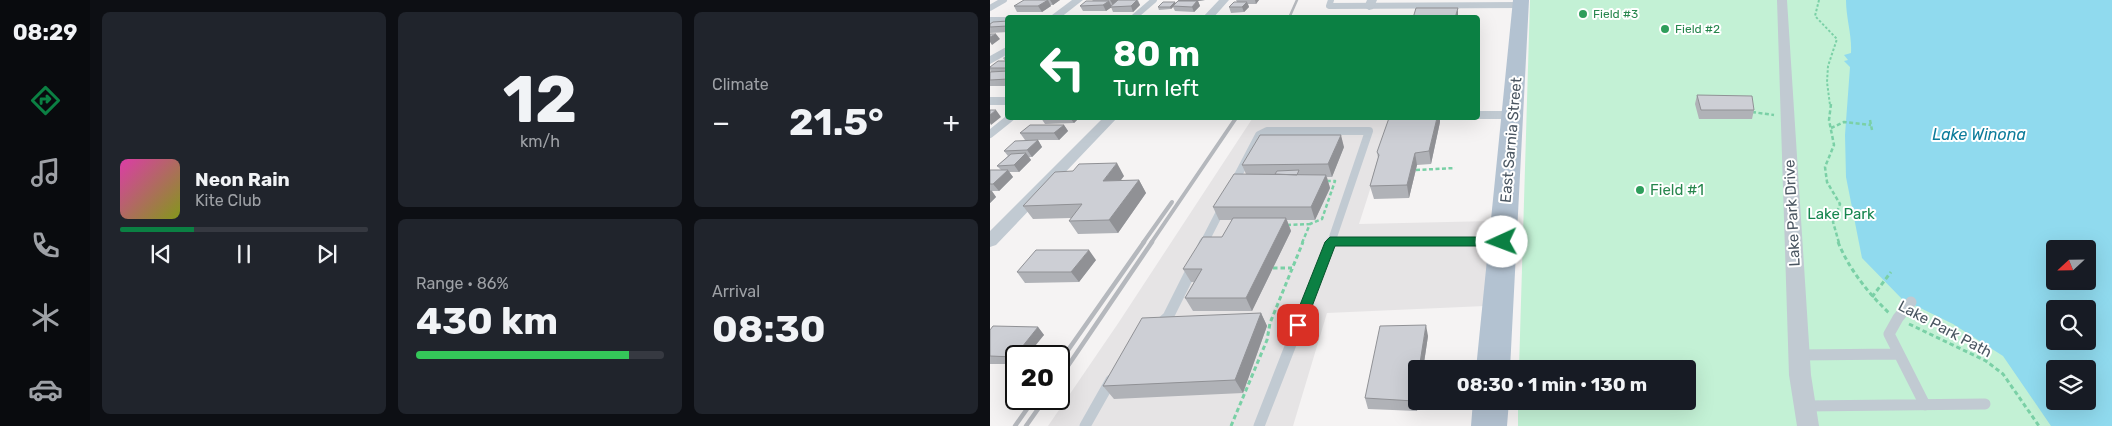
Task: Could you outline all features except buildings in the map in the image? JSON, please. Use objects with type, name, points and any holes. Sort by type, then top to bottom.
[{"type":"main road","name":"East Sarnia Street","points":[[1495,360],[1520,2]]},
{"type":"main road","points":[[1489,426],[1490,410]]},
{"type":"street","points":[[1056,15],[1078,0]]},
{"type":"street","points":[[1210,15],[1224,0]]},
{"type":"street","name":"Lake Park Drive","points":[[1782,0],[1799,355],[1808,426]]},
{"type":"street","points":[[990,20],[1005,20]]},
{"type":"street","points":[[990,61],[1005,51]]},
{"type":"street","points":[[990,101],[1005,100]]},
{"type":"street","points":[[992,236],[1108,120]]},
{"type":"lane","points":[[990,8],[1004,0]]},
{"type":"lane","points":[[1136,15],[1154,0]]},
{"type":"lane","points":[[1331,0],[1329,6],[1371,3],[1520,2]]},
{"type":"lane","points":[[1480,115],[1513,115]]},
{"type":"lane","points":[[990,134],[1008,120]]},
{"type":"lane","points":[[1154,329],[1168,316],[1258,135],[1267,131],[1369,131],[1330,242],[1259,426]]},
{"type":"lane","points":[[1330,242],[1502,242]]},
{"type":"lane","points":[[1911,302],[1898,318],[1889,334],[1925,405]]},
{"type":"lane","points":[[1799,355],[1899,354]]},
{"type":"lane","points":[[1085,426],[1116,369]]},
{"type":"lane","points":[[1804,406],[1985,404]]},
{"type":"path","name":"Lake Park Path","points":[[1819,0],[1815,16],[1837,39],[1827,82],[1831,99],[1831,128],[1834,145],[1826,167],[1827,182],[1840,204],[1833,220],[1835,231],[1846,259],[1872,297],[1888,312],[1986,361],[2003,374],[2039,426]]},
{"type":"path","points":[[1750,111],[1787,116]]},
{"type":"path","points":[[1870,120],[1872,130]]},
{"type":"path","points":[[1831,128],[1844,122],[1871,125]]},
{"type":"path","points":[[1416,170],[1455,168]]},
{"type":"path","points":[[1324,188],[1325,179]]},
{"type":"path","points":[[1286,225],[1310,224],[1322,219],[1335,181],[1325,179],[1316,181]]},
{"type":"path","points":[[1231,426],[1267,340],[1270,323],[1310,224]]},
{"type":"path","points":[[1273,268],[1292,268]]},
{"type":"path","points":[[1872,297],[1891,272]]},
{"type":"path","points":[[1260,324],[1270,323]]},
{"type":"shaded area","points":[[1251,120],[1392,120],[1359,224],[1492,221],[1485,306],[1327,313],[1293,426],[1048,426],[1059,410],[1070,410],[1070,394]]},
{"type":"green space","name":"Lake Park","points":[[1530,0],[2112,0],[2112,426],[1518,426],[1518,410],[1696,410],[1696,360],[1519,360]]},
{"type":"water","name":"Lake Winona","points":[[1846,0],[2112,0],[2112,426],[2051,426],[2003,356],[1953,324],[1902,299],[1862,258],[1846,177],[1845,135],[1850,67],[1844,61],[1848,60],[1844,55],[1851,53]]},
{"type":"railway","points":[[1290,15],[1297,0]]},
{"type":"railway","points":[[1151,243],[1235,120]]},
{"type":"railway","points":[[1143,243],[1172,202]]},
{"type":"railway","points":[[1070,347],[1144,242]]},
{"type":"railway","points":[[1070,363],[1152,242]]},
{"type":"railway","points":[[1015,426],[1026,410]]},
{"type":"railway","points":[[1026,426],[1037,410]]},
{"type":"place","name":"Field #3","points":[[1583,14]]},
{"type":"place","name":"Field #2","points":[[1665,29]]},
{"type":"place","name":"Field #1","points":[[1640,190]]},
{"type":"route","points":[[1298,325],[1330,242],[1502,242]]}]
